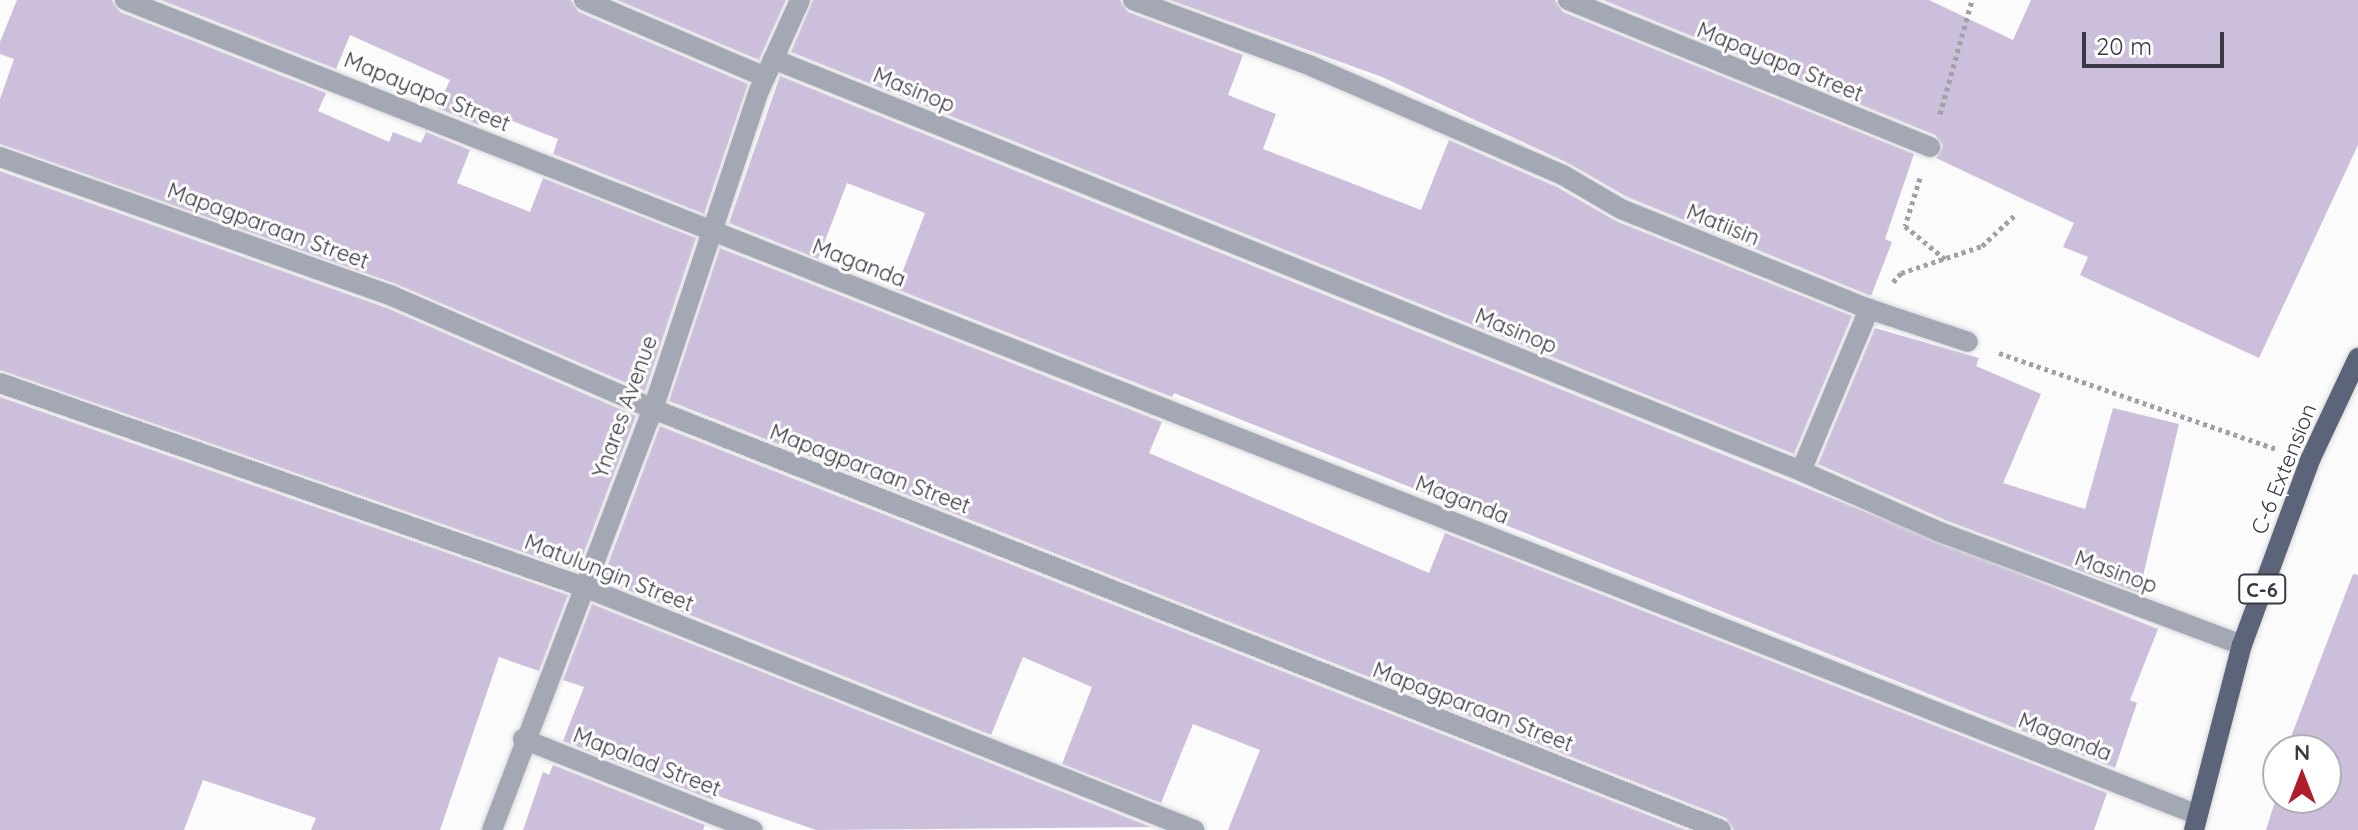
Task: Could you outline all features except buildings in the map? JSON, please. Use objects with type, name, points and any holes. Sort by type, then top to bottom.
[{"type":"main road","name":"C-6 Extension","points":[[2195,822],[2242,645],[2310,460],[2358,358]]},
{"type":"street","name":"Mapayapa Street","points":[[125,0],[710,230]]},
{"type":"street","name":"Masinop","points":[[584,0],[769,68],[1801,471],[1940,532],[2242,645]]},
{"type":"street","name":"Ynares Avenue","points":[[492,830],[523,739],[653,409],[710,230],[769,68],[800,0]]},
{"type":"street","name":"Matiisin","points":[[1133,0],[1311,66],[1563,175],[1621,209],[1869,309],[1968,342]]},
{"type":"street","name":"Mapayapa Street","points":[[1568,0],[1930,147]]},
{"type":"street","name":"Mapagparaan Street","points":[[0,157],[392,296],[653,409],[1721,830]]},
{"type":"street","name":"Maganda","points":[[710,230],[2195,822]]},
{"type":"street","points":[[1801,471],[1869,309]]},
{"type":"street","name":"Matulungin Street","points":[[0,383],[584,587],[1194,830]]},
{"type":"street","name":"Mapalad Street","points":[[523,739],[753,830]]},
{"type":"path","points":[[1869,309],[1901,273],[1982,246],[2015,215]]},
{"type":"path","points":[[1968,342],[2310,460]]}]
